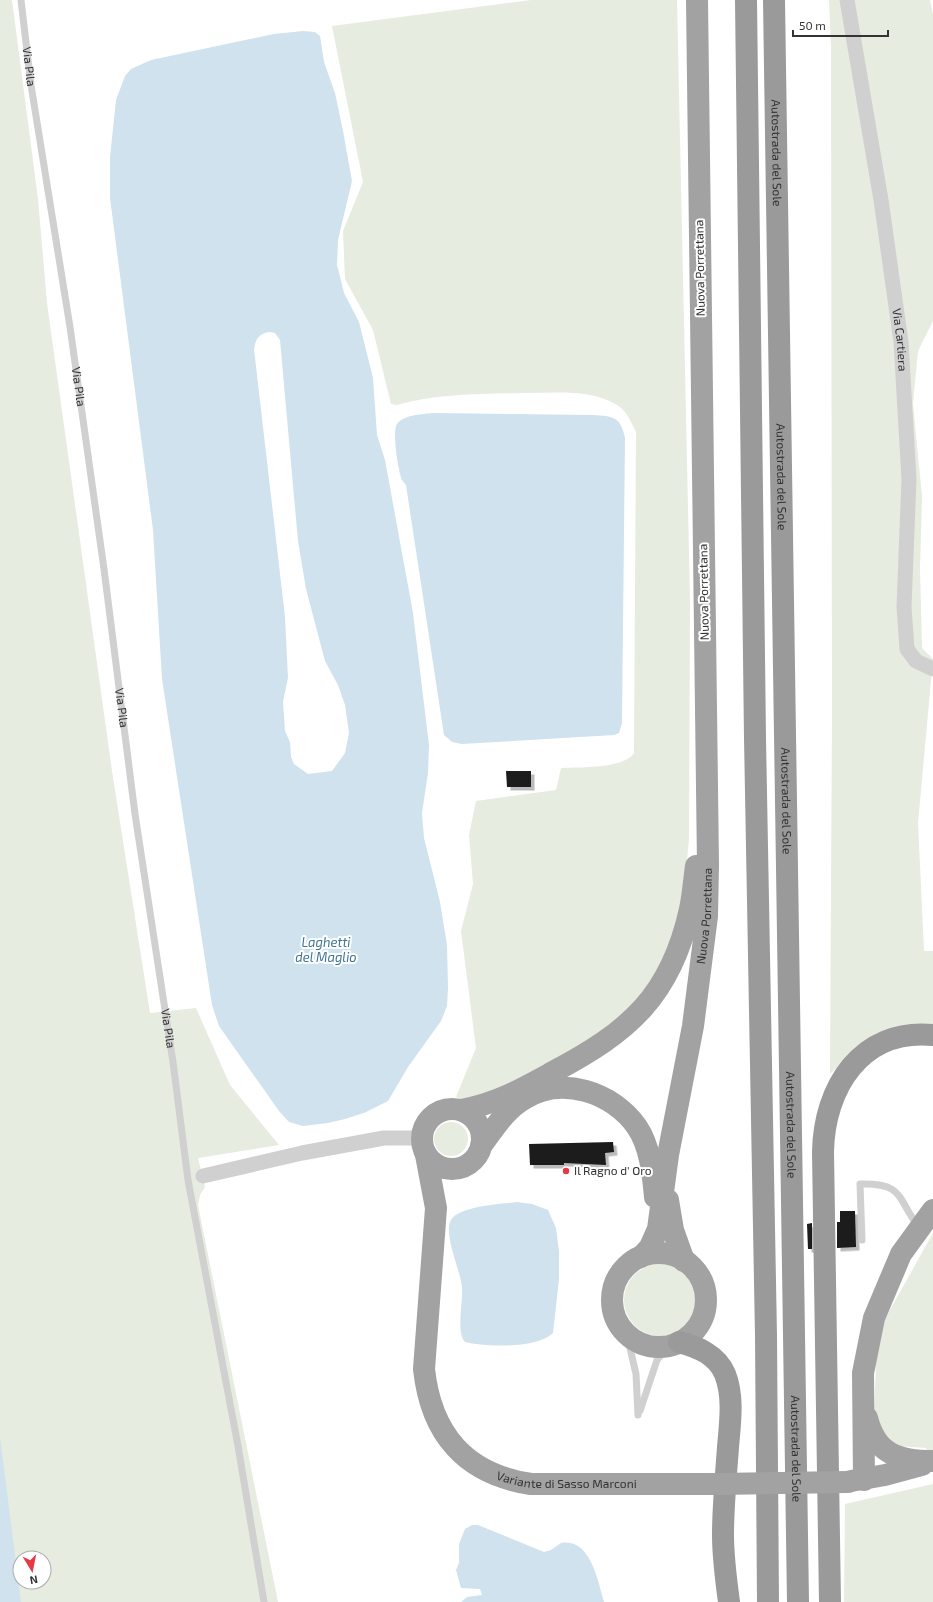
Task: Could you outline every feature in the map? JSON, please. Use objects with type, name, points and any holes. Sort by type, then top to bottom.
[{"type":"highway","name":"Nuova Porrettana","points":[[665,1181],[668,1155],[693,1026],[702,962],[707,909],[707,784],[697,0]]},
{"type":"highway","points":[[746,0],[755,738],[766,1336],[768,1602]]},
{"type":"highway","name":"Autostrada del Sole","points":[[774,0],[798,1602]]},
{"type":"highway","points":[[436,1208],[424,1147],[426,1123],[431,1116],[446,1109],[461,1110],[490,1104],[587,1054],[620,1031],[638,1014],[651,998],[671,967],[684,930],[690,907],[707,784]]},
{"type":"highway","points":[[830,1602],[823,1152],[825,1123],[837,1087],[851,1066],[865,1054],[885,1041],[900,1037],[933,1035]]},
{"type":"highway","points":[[424,1147],[432,1162],[440,1167],[449,1169],[459,1168],[474,1160],[481,1146],[501,1120],[513,1106],[524,1098],[547,1090],[570,1088],[602,1096],[628,1116],[637,1127],[645,1143],[653,1180],[658,1229]]},
{"type":"highway","points":[[461,1110],[476,1120],[480,1128],[481,1146]]},
{"type":"highway","points":[[436,1208],[446,1185],[459,1168]]},
{"type":"highway","points":[[641,1257],[650,1247],[658,1229],[665,1181]]},
{"type":"highway","points":[[665,1181],[673,1230],[684,1261]]},
{"type":"highway","name":"Variante di Sasso Marconi","points":[[436,1208],[424,1369],[428,1398],[432,1412],[456,1448],[472,1462],[491,1474],[510,1481],[531,1484],[611,1485],[856,1481],[933,1462]]},
{"type":"highway","points":[[856,1481],[863,1405],[863,1373],[874,1318],[901,1254],[929,1216]]},
{"type":"highway","points":[[673,1344],[691,1335],[700,1323],[706,1296],[702,1282],[695,1270],[684,1261],[670,1254],[656,1253],[641,1257],[629,1264],[620,1274],[614,1286],[612,1299],[613,1312],[618,1325],[627,1335],[639,1343],[653,1347],[673,1344],[692,1345],[706,1352],[716,1361],[724,1373],[729,1389],[730,1420],[723,1535],[729,1602]]},
{"type":"highway","points":[[863,1405],[872,1436],[877,1443],[888,1452],[901,1459],[933,1462]]},
{"type":"street","name":"Via Cartiera","points":[[847,0],[881,200],[901,342],[909,479],[904,607],[907,649],[916,661],[933,669]]},
{"type":"street","points":[[203,1176],[302,1153],[384,1138],[424,1147]]},
{"type":"lane","name":"Via Pila","points":[[21,0],[32,92],[70,327],[135,814],[173,1062],[188,1180],[238,1446],[264,1602]]},
{"type":"lane","points":[[188,1180],[203,1176]]},
{"type":"lane","points":[[862,1240],[860,1184],[879,1183],[892,1188],[929,1216]]},
{"type":"lane","points":[[627,1335],[636,1374],[638,1414],[657,1360],[673,1344]]},
{"type":"shaded area","points":[[0,0],[12,0],[38,199],[47,303],[112,771],[150,1013],[196,1008],[230,1085],[279,1145],[198,1158],[205,1187],[200,1195],[198,1205],[278,1602],[0,1602]]},
{"type":"shaded area","points":[[531,0],[677,0],[690,601],[689,838],[683,907],[662,965],[653,982],[612,1027],[494,1094],[461,1099],[456,1097],[476,1048],[461,931],[473,884],[469,835],[476,801],[556,790],[561,768],[611,765],[629,758],[634,753],[636,432],[628,417],[620,407],[607,400],[585,394],[550,393],[461,395],[429,398],[397,405],[391,404],[373,330],[345,279],[343,231],[363,182],[332,26]]},
{"type":"shaded area","points":[[829,0],[930,0],[933,15],[933,321],[918,351],[913,404],[922,496],[920,569],[922,648],[933,659],[918,823],[924,951],[933,951],[933,1030],[857,1048],[830,1074],[832,715],[831,47]]},
{"type":"shaded area","points":[[451,1122],[463,1127],[468,1139],[463,1151],[451,1156],[439,1151],[434,1139],[439,1127]]},
{"type":"shaded area","points":[[933,1233],[933,1469],[926,1448],[897,1446],[874,1421],[877,1333]]},
{"type":"shaded area","points":[[660,1264],[680,1270],[690,1280],[696,1300],[690,1320],[680,1330],[660,1336],[640,1330],[630,1320],[624,1300],[630,1280],[640,1270]]},
{"type":"shaded area","points":[[933,1484],[933,1602],[844,1602],[845,1504]]},
{"type":"water","name":"Laghetti del Maglio","points":[[303,31],[315,32],[320,36],[324,62],[335,93],[343,131],[352,181],[338,240],[337,265],[344,293],[359,322],[373,378],[377,435],[385,460],[413,613],[429,745],[428,773],[422,813],[424,838],[440,902],[447,945],[447,1006],[441,1021],[408,1067],[388,1101],[364,1113],[345,1119],[303,1126],[289,1122],[279,1111],[219,1026],[212,1005],[162,679],[153,530],[110,198],[110,157],[116,100],[125,76],[131,69],[151,60],[274,34]],"holes":[[[269,332],[275,333],[280,340],[298,541],[306,589],[325,661],[338,685],[345,705],[349,733],[345,753],[332,771],[308,774],[294,764],[291,757],[290,742],[285,731],[283,702],[288,678],[285,617],[254,349],[260,335]]]},
{"type":"water","points":[[433,413],[600,415],[615,419],[621,426],[625,438],[622,723],[619,733],[614,735],[462,744],[452,742],[444,735],[406,485],[401,478],[395,441],[397,424],[400,421],[414,416]]},
{"type":"water","points":[[517,1202],[532,1204],[548,1210],[556,1228],[559,1251],[559,1279],[553,1333],[535,1342],[523,1344],[498,1346],[465,1342],[462,1338],[460,1325],[462,1294],[461,1281],[449,1235],[451,1220],[456,1215],[481,1206]]},
{"type":"water","points":[[0,1437],[14,1550],[12,1550],[12,1590],[19,1590],[21,1602],[0,1602]]},
{"type":"water","points":[[472,1525],[478,1525],[544,1552],[551,1550],[561,1543],[571,1543],[580,1547],[592,1563],[604,1602],[461,1602],[467,1597],[482,1595],[480,1589],[461,1588],[456,1570],[459,1563],[459,1544],[465,1529]]},
{"type":"building","points":[[506,771],[531,771],[531,787],[507,787]]},
{"type":"building","points":[[613,1142],[614,1152],[605,1153],[606,1165],[564,1163],[564,1165],[530,1165],[529,1144]]},
{"type":"building","points":[[840,1211],[855,1211],[856,1247],[837,1248],[837,1222],[840,1222]]},
{"type":"building","points":[[812,1223],[812,1249],[808,1249],[807,1224]]},
{"type":"place","name":"Il Ragno d' Oro","points":[[566,1171]]}]
